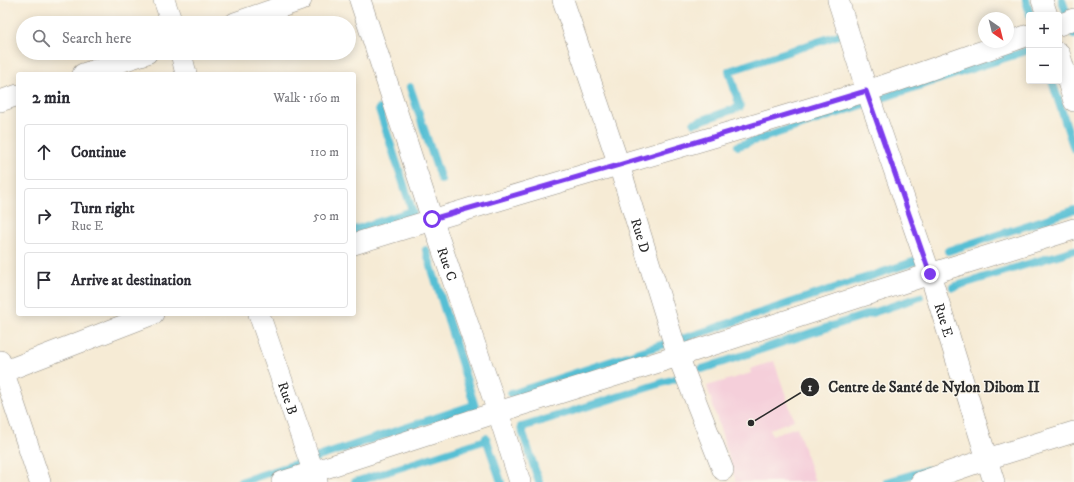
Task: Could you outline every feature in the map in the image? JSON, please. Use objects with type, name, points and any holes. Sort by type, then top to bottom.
[{"type":"street","points":[[164,0],[170,16]]},
{"type":"street","points":[[255,16],[301,0]]},
{"type":"street","name":"Rue C","points":[[360,0],[520,482]]},
{"type":"street","name":"Rue D","points":[[563,0],[619,165],[678,356],[723,470]]},
{"type":"street","name":"Rue E","points":[[838,0],[866,91],[930,274],[994,482]]},
{"type":"street","points":[[1042,0],[1046,12]]},
{"type":"street","points":[[1062,24],[1074,20]]},
{"type":"street","points":[[356,243],[432,219],[866,91],[1026,36]]},
{"type":"street","points":[[89,72],[126,60]]},
{"type":"street","points":[[183,60],[186,72]]},
{"type":"street","points":[[1062,63],[1074,101]]},
{"type":"street","points":[[0,101],[16,96]]},
{"type":"street","points":[[282,482],[316,477],[498,412],[1074,229]]},
{"type":"street","points":[[40,482],[1,369],[147,316]]},
{"type":"street","name":"Rue B","points":[[260,316],[316,477]]},
{"type":"street","points":[[921,482],[987,459],[1074,432]]},
{"type":"shaded area","points":[[774,361],[794,420],[770,429],[772,435],[797,427],[815,482],[736,482],[707,386],[751,373],[750,369]]},
{"type":"waterway","points":[[1026,0],[1029,12]]},
{"type":"waterway","points":[[1062,0],[1074,35]]},
{"type":"waterway","points":[[694,123],[740,107],[729,71],[842,34],[841,29]]},
{"type":"waterway","points":[[882,98],[1026,51]]},
{"type":"waterway","points":[[1053,84],[1074,149]]},
{"type":"waterway","points":[[410,87],[441,180]]},
{"type":"waterway","points":[[738,146],[865,104]]},
{"type":"waterway","points":[[379,109],[413,213]]},
{"type":"waterway","points":[[948,251],[1074,210]]},
{"type":"waterway","points":[[356,229],[412,211]]},
{"type":"waterway","points":[[426,250],[475,407]]},
{"type":"waterway","points":[[953,287],[1074,250]]},
{"type":"waterway","points":[[682,339],[922,259]]},
{"type":"waterway","points":[[702,369],[920,297]]},
{"type":"waterway","points":[[511,394],[667,343]]},
{"type":"waterway","points":[[522,427],[681,377]]},
{"type":"waterway","points":[[312,459],[474,405]]},
{"type":"waterway","points":[[521,427],[539,482]]},
{"type":"waterway","points":[[486,438],[501,482]]},
{"type":"waterway","points":[[355,482],[486,440]]},
{"type":"waterway","points":[[240,482],[302,462]]},
{"type":"waterway","points":[[887,482],[927,470]]},
{"type":"place","name":"Centre de Santé de Nylon Dibom II","points":[[751,423]]},
{"type":"route","points":[[432,219],[866,91],[930,274]]}]
